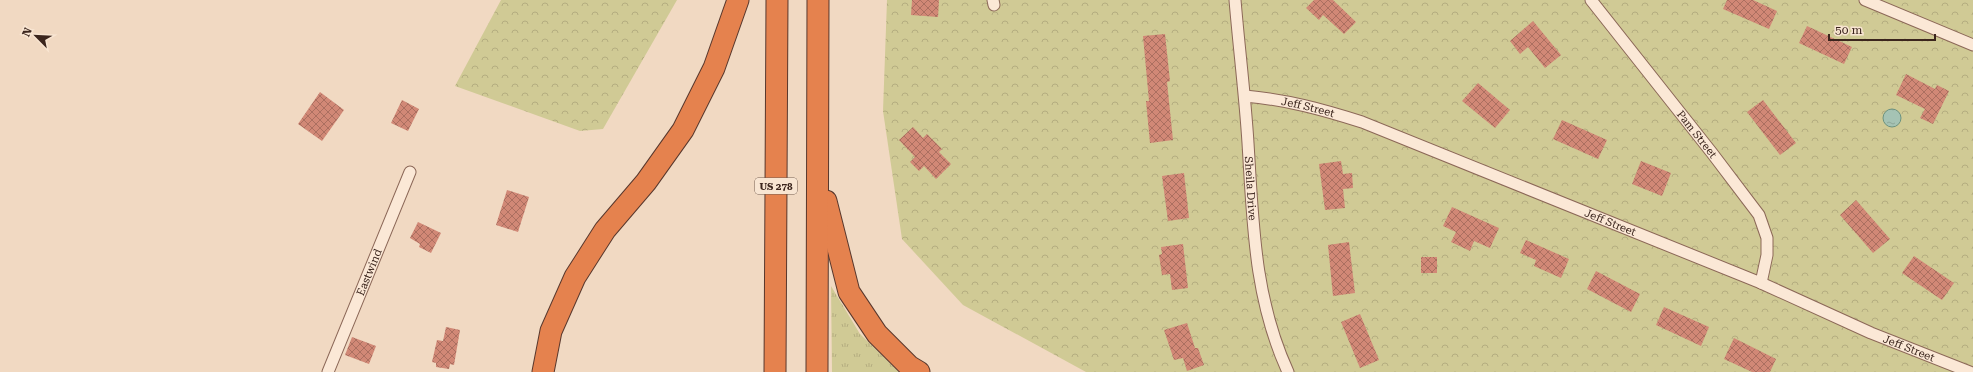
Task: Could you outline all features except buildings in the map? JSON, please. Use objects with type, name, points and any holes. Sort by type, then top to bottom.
[{"type":"highway","points":[[543,372],[551,331],[575,277],[605,230],[646,182],[683,130],[714,68],[738,0]]},
{"type":"highway","name":"US 278","points":[[776,372],[777,0]]},
{"type":"highway","points":[[817,372],[818,0]]},
{"type":"highway","points":[[818,166],[836,247],[849,292],[877,334],[910,366],[919,372]]},
{"type":"street","name":"Sheila Drive","points":[[1234,0],[1245,96],[1254,244],[1263,301],[1281,357],[1288,372]]},
{"type":"street","name":"Pam Street","points":[[1591,0],[1712,153],[1758,215],[1768,238],[1767,255],[1761,283]]},
{"type":"street","points":[[1865,0],[1973,45]]},
{"type":"street","name":"Jeff Street","points":[[1245,96],[1280,99],[1312,106],[1362,122],[1761,283],[1871,333],[1970,372]]},
{"type":"street","name":"Eastwind","points":[[328,372],[410,172]]},
{"type":"green space","points":[[501,0],[677,0],[603,129],[580,131],[455,86]]},
{"type":"green space","points":[[887,0],[1973,0],[1973,372],[1086,372],[963,305],[902,239],[883,111]]},
{"type":"green space","points":[[831,286],[860,334],[899,372],[832,372]]},
{"type":"water","points":[[1888,109],[1896,109],[1901,114],[1899,125],[1896,127],[1888,127],[1883,122],[1883,114]]}]
